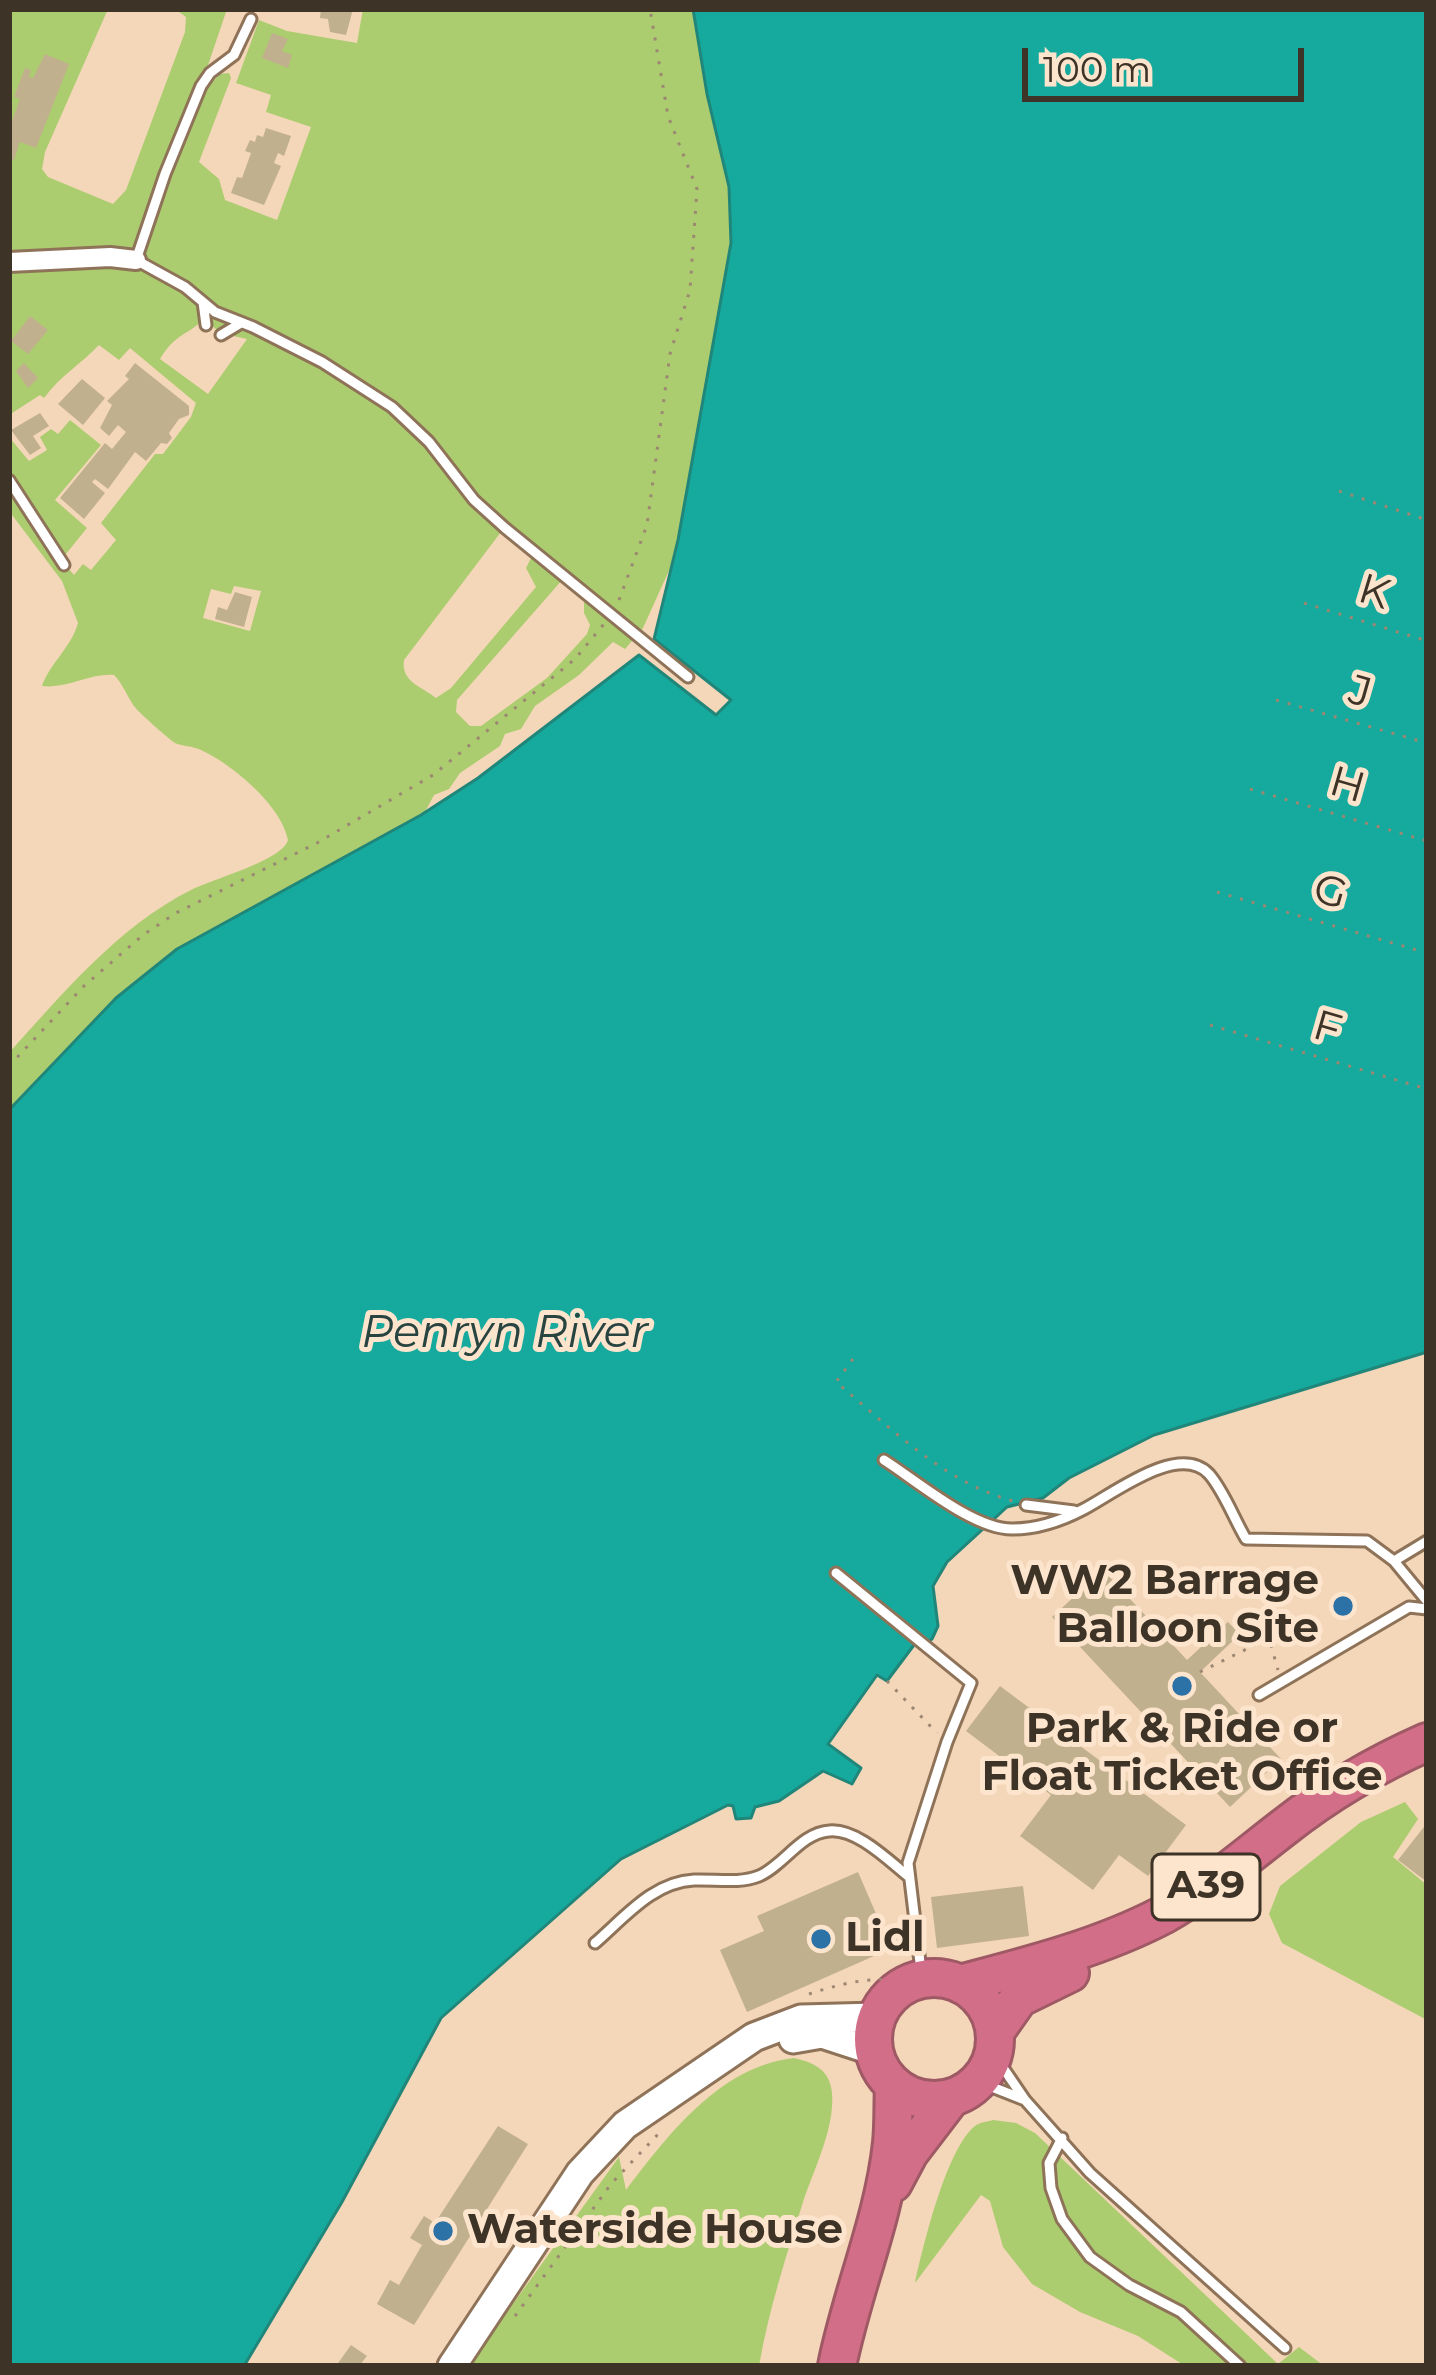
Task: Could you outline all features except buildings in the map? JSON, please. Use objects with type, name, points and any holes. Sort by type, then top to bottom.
[{"type":"highway","name":"A39","points":[[960,1984],[1034,1965],[1162,1915],[1223,1877],[1333,1794],[1427,1742]]},
{"type":"highway","name":"A39","points":[[994,2043],[1019,1998],[1162,1937],[1223,1903],[1298,1844],[1427,1762]]},
{"type":"highway","points":[[879,2207],[909,2153],[962,2092],[994,2043],[989,2012],[977,1996],[942,1978],[922,1979],[889,1998],[875,2034],[881,2070],[911,2096],[931,2100],[962,2092]]},
{"type":"highway","points":[[837,2366],[892,2145],[894,2086]]},
{"type":"main road","points":[[452,2366],[595,2154],[634,2117],[715,2064],[801,2036],[875,2034]]},
{"type":"street","points":[[9,262],[110,256],[136,260]]},
{"type":"lane","points":[[251,19],[231,60],[210,73],[201,86],[136,260],[179,283],[223,317],[322,362],[392,407],[429,442],[474,500],[688,677]]},
{"type":"lane","points":[[203,302],[206,325]]},
{"type":"lane","points":[[221,335],[241,323]]},
{"type":"lane","points":[[9,480],[64,565]]},
{"type":"lane","points":[[884,1460],[982,1523],[1010,1530],[1039,1526],[1080,1511],[1163,1467],[1189,1463],[1208,1473],[1246,1539],[1367,1541],[1394,1561],[1427,1605]]},
{"type":"lane","points":[[1026,1505],[1080,1511]]},
{"type":"lane","points":[[1394,1561],[1427,1541]]},
{"type":"lane","points":[[836,1574],[971,1683],[908,1863],[922,1979]]},
{"type":"lane","points":[[1259,1695],[1409,1606],[1427,1605]]},
{"type":"lane","points":[[595,1943],[661,1886],[760,1876],[814,1834],[832,1830],[852,1836],[908,1876]]},
{"type":"lane","points":[[994,2043],[1025,2100],[1090,2173],[1286,2348]]},
{"type":"lane","points":[[962,2092],[992,2086],[1025,2100]]},
{"type":"lane","points":[[1062,2138],[1049,2163],[1051,2188],[1062,2219],[1090,2257],[1181,2312],[1240,2366]]},
{"type":"path","points":[[9,1066],[84,986],[143,934],[317,843],[433,775],[575,659],[610,616],[645,537],[670,354],[692,272],[697,183],[668,116],[650,9]]},
{"type":"path","points":[[1339,491],[1427,520]]},
{"type":"path","name":"K","points":[[1304,603],[1427,641]]},
{"type":"path","name":"J","points":[[1276,700],[1427,743]]},
{"type":"path","name":"H","points":[[1250,789],[1427,841]]},
{"type":"path","name":"G","points":[[1217,892],[1427,952]]},
{"type":"path","name":"F","points":[[1210,1025],[1427,1089]]},
{"type":"path","points":[[853,1359],[836,1382],[979,1492],[1026,1505]]},
{"type":"path","points":[[1200,1672],[1268,1637],[1282,1683]]},
{"type":"path","points":[[887,1681],[947,1742]]},
{"type":"path","points":[[506,2328],[611,2184],[662,2132]]},
{"type":"green space","points":[[9,9],[108,9],[45,152],[42,169],[48,177],[113,204],[126,190],[185,32],[186,17],[175,9],[227,9],[201,86],[206,88],[220,74],[229,73],[231,78],[199,162],[219,179],[225,200],[277,220],[311,127],[266,112],[271,95],[236,83],[259,20],[287,31],[357,43],[363,9],[892,9],[826,563],[9,1779],[9,1053],[93,963],[140,922],[191,890],[274,855],[288,840],[276,814],[254,788],[213,756],[172,741],[137,709],[114,675],[42,686],[78,623],[62,581],[9,511],[9,437],[29,461],[47,450],[40,437],[51,429],[58,434],[70,420],[101,445],[55,500],[87,528],[61,560],[74,575],[83,564],[91,570],[116,540],[101,523],[155,454],[163,454],[196,403],[130,348],[119,360],[99,345],[44,398],[40,395],[9,415]],"holes":[[[204,318],[220,333],[247,339],[208,394],[160,359],[172,343]],[[501,532],[533,554],[526,568],[536,587],[451,688],[436,698],[409,679],[404,660]],[[672,564],[654,639],[731,699],[717,714],[639,655],[478,778],[425,812],[434,795],[449,789],[460,773],[500,746],[505,734],[521,729],[535,706],[579,675],[613,642],[625,649],[643,628]],[[563,579],[584,597],[590,625],[587,634],[547,678],[481,726],[470,726],[456,712],[457,700]],[[234,586],[261,591],[250,631],[203,618],[211,589],[231,594]]]},
{"type":"green space","points":[[1405,1802],[1418,1819],[1393,1857],[1427,1885],[1427,2020],[1282,1943],[1269,1914],[1280,1886],[1361,1822]]},
{"type":"green space","points":[[794,2058],[825,2073],[832,2106],[778,2283],[759,2366],[468,2366],[619,2157],[626,2190],[678,2126],[719,2089],[742,2074]]},
{"type":"green space","points":[[993,2120],[1016,2123],[1035,2133],[1278,2364],[1299,2347],[1324,2366],[1185,2366],[1138,2336],[1080,2312],[1032,2284],[1003,2247],[990,2201],[981,2195],[915,2283],[937,2200],[955,2155],[975,2126]]},
{"type":"water","name":"Penryn River","points":[[693,9],[1427,9],[1427,1352],[1154,1435],[1069,1478],[1043,1498],[1007,1507],[947,1562],[933,1586],[938,1626],[932,1639],[923,1645],[917,1641],[887,1681],[877,1675],[828,1744],[861,1768],[852,1784],[823,1771],[779,1801],[755,1807],[751,1818],[736,1819],[733,1806],[728,1805],[621,1859],[441,2018],[342,2202],[244,2366],[9,2366],[9,1110],[116,998],[177,949],[421,815],[478,778],[639,655],[716,715],[731,700],[654,639],[678,540],[731,243],[729,187]]},
{"type":"place","name":"WW2 Barrage Balloon Site","points":[[1343,1606]]},
{"type":"place","name":"Park & Ride or Float Ticket Office","points":[[1182,1686]]},
{"type":"place","name":"Lidl","points":[[821,1939]]},
{"type":"place","name":"Waterside House","points":[[443,2231]]}]
